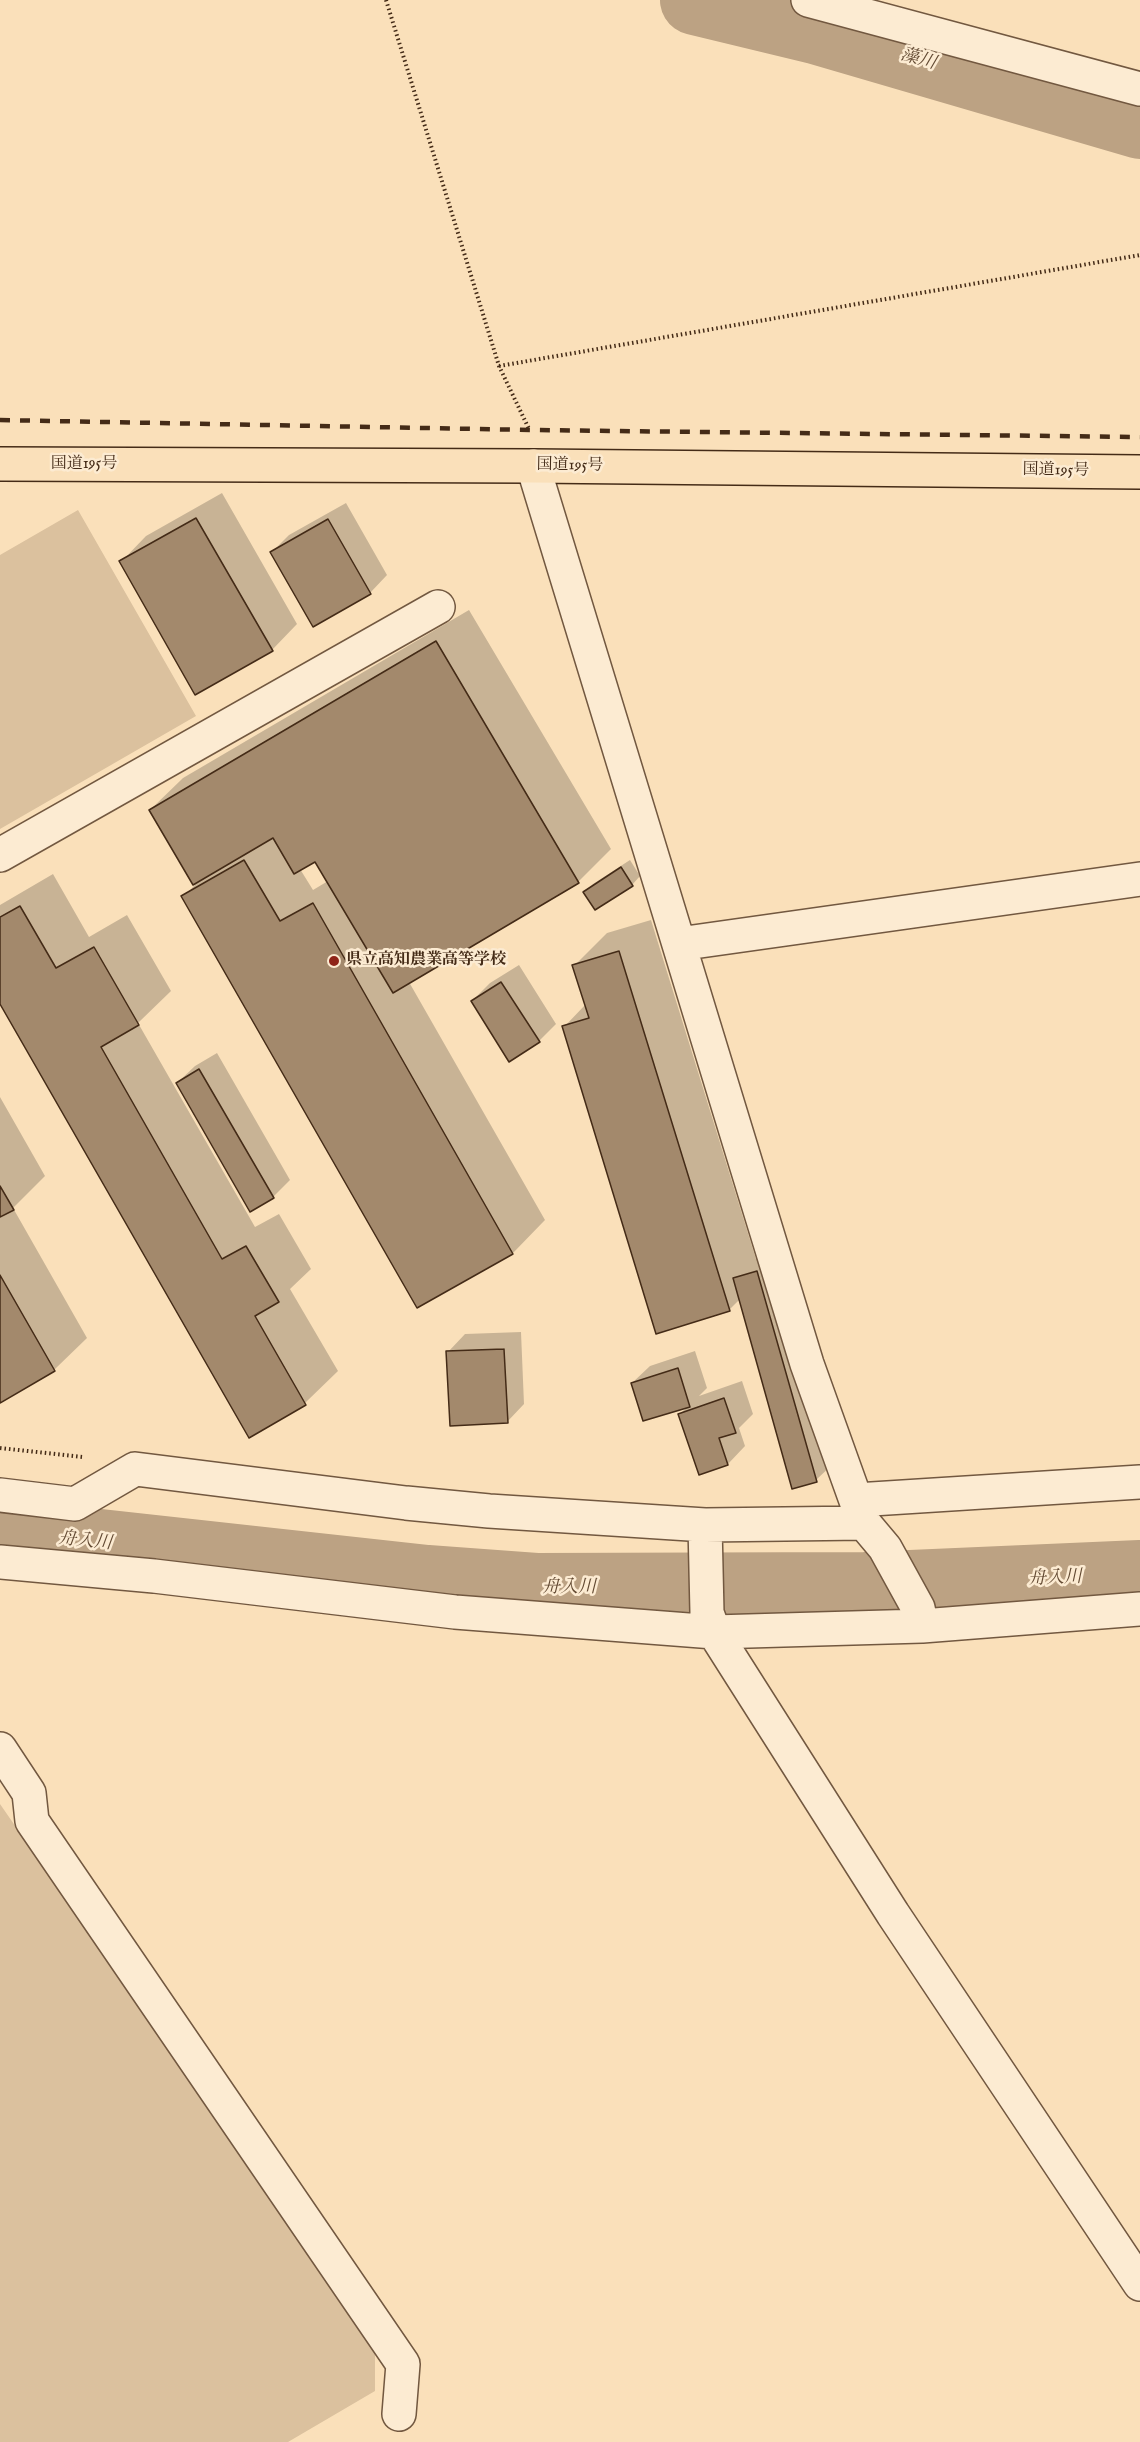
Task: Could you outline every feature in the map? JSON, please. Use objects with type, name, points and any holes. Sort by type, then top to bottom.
[{"type":"highway","name":"国道195号","points":[[0,464],[1140,472]]},
{"type":"street","points":[[808,0],[1140,90]]},
{"type":"street","points":[[533,466],[804,1353],[860,1512],[885,1548],[920,1617]]},
{"type":"street","points":[[0,855],[438,607]]},
{"type":"street","points":[[679,944],[1140,879]]},
{"type":"street","points":[[0,1495],[75,1504],[135,1469],[706,1537],[860,1512],[1140,1482]]},
{"type":"street","points":[[706,1537],[711,1622],[893,1914],[1140,2284]]},
{"type":"street","points":[[0,1562],[154,1576],[455,1612],[711,1622],[1140,1609]]},
{"type":"street","points":[[0,1749],[29,1793],[32,1821],[403,2364],[399,2414]]},
{"type":"path","points":[[386,0],[499,366],[530,430],[533,466]]},
{"type":"path","points":[[499,366],[1140,255]]},
{"type":"path","points":[[0,1448],[75,1455],[135,1469]]},
{"type":"shaded area","points":[[78,510],[196,716],[0,829],[0,555]]},
{"type":"shaded area","points":[[0,1804],[375,2346],[375,2391],[288,2442],[0,2442]]},
{"type":"building","points":[[196,518],[273,651],[195,695],[119,561]]},
{"type":"building","points":[[328,519],[371,594],[313,627],[270,552]]},
{"type":"building","points":[[436,641],[579,883],[393,993],[315,862],[294,874],[273,838],[193,885],[149,810]]},
{"type":"building","points":[[244,860],[280,921],[313,903],[513,1254],[417,1308],[181,896]]},
{"type":"building","points":[[621,867],[633,886],[595,910],[583,892]]},
{"type":"building","points":[[20,906],[56,968],[94,947],[139,1025],[101,1047],[222,1259],[246,1246],[279,1302],[255,1316],[306,1405],[249,1438],[0,1004],[0,917]]},
{"type":"building","points":[[619,951],[730,1311],[656,1334],[562,1026],[589,1018],[572,965]]},
{"type":"building","points":[[501,982],[540,1042],[509,1062],[471,1001]]},
{"type":"building","points":[[199,1069],[274,1198],[250,1212],[176,1083]]},
{"type":"building","points":[[0,1186],[14,1210],[0,1217]]},
{"type":"building","points":[[757,1271],[817,1482],[792,1489],[733,1278]]},
{"type":"building","points":[[0,1275],[55,1371],[0,1403]]},
{"type":"building","points":[[504,1349],[508,1423],[450,1426],[446,1351]]},
{"type":"building","points":[[678,1368],[690,1407],[643,1421],[631,1383]]},
{"type":"building","points":[[724,1398],[736,1433],[719,1438],[728,1465],[699,1475],[678,1414]]},
{"type":"waterway","name":"藻川","points":[[695,0],[815,29],[1140,124]]},
{"type":"waterway","name":"舟入川","points":[[0,1533],[427,1580],[536,1588],[865,1587],[1140,1575]]},
{"type":"railway","points":[[0,420],[530,430],[1140,437]]},
{"type":"place","name":"県立高知農業高等学校","points":[[334,961]]}]
